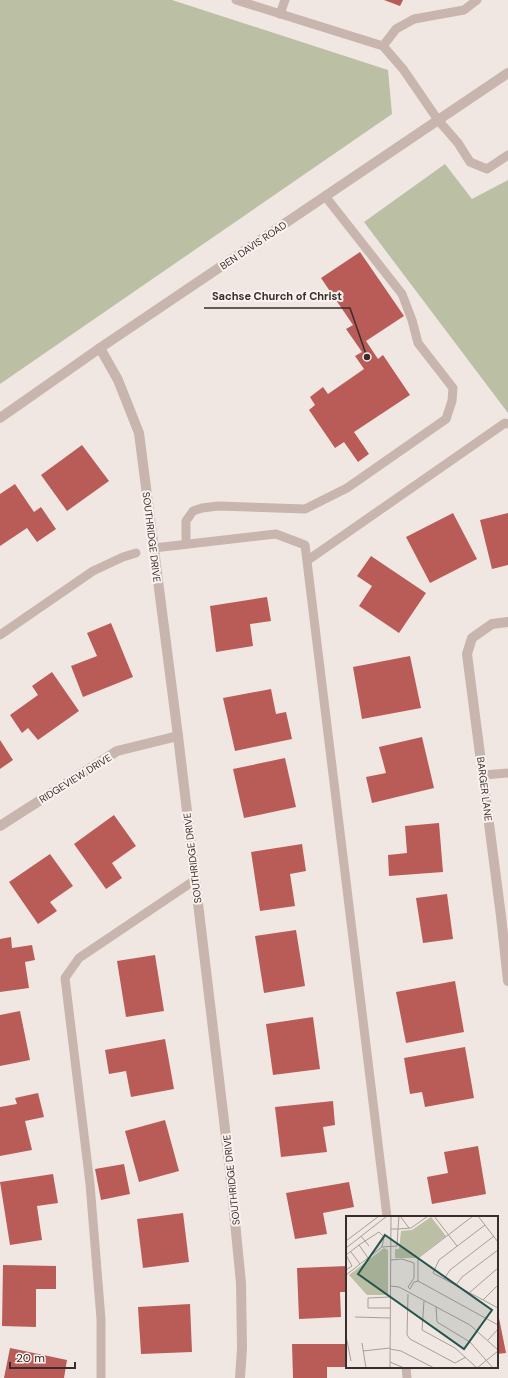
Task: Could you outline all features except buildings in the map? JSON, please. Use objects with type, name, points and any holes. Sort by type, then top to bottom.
[{"type":"street","name":"BEN DAVIS ROAD","points":[[0,418],[100,348],[508,73]]},
{"type":"street","name":"SOUTHRIDGE DRIVE","points":[[100,348],[118,380],[139,433],[178,736],[230,1171],[241,1283],[242,1348],[240,1378]]},
{"type":"street","name":"BARGER LANE","points":[[508,622],[492,624],[472,638],[467,654],[483,776],[504,916],[508,981]]},
{"type":"street","name":"RIDGEVIEW DRIVE","points":[[0,826],[117,751],[178,736]]},
{"type":"lane","points":[[236,0],[383,46],[403,69],[438,120],[458,143],[470,162],[487,169],[508,155]]},
{"type":"lane","points":[[280,14],[285,0]]},
{"type":"lane","points":[[383,46],[396,29],[414,19],[464,10],[477,0]]},
{"type":"lane","points":[[186,544],[186,521],[193,511],[218,506],[305,509],[347,488],[446,419],[452,402],[452,388],[418,343],[412,320],[402,294],[325,196]]},
{"type":"lane","points":[[308,560],[505,423],[508,424]]},
{"type":"lane","points":[[154,548],[276,534],[305,545],[387,1216]]},
{"type":"lane","points":[[0,635],[93,571],[123,557],[136,553]]},
{"type":"lane","points":[[483,776],[508,773]]},
{"type":"lane","points":[[101,1378],[101,1319],[90,1184],[65,978],[79,958],[195,880]]},
{"type":"lane","points":[[406,1368],[407,1378]]},
{"type":"green space","points":[[0,0],[172,0],[388,70],[392,114],[0,384]]},
{"type":"green space","points":[[445,164],[472,199],[508,180],[508,413],[364,222]]},
{"type":"place","name":"Sachse Church of Christ","points":[[367,357]]}]
